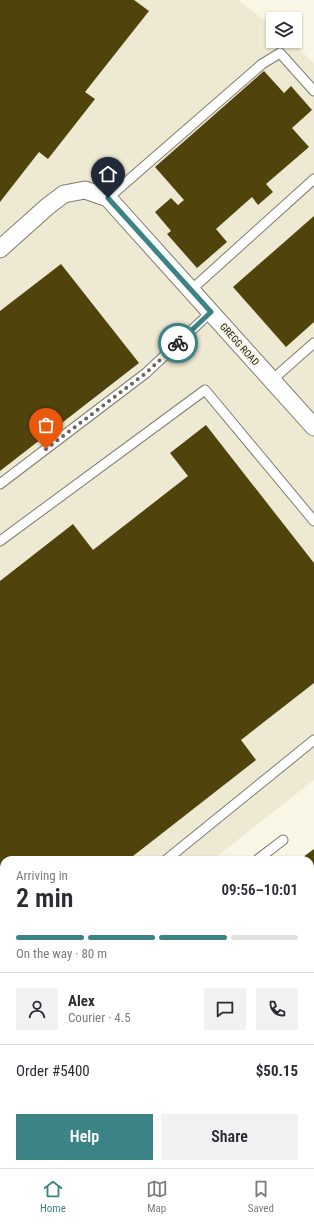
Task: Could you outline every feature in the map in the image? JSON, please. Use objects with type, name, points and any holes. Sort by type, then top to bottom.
[{"type":"street","name":"GREGG ROAD","points":[[0,249],[48,206],[64,194],[86,190],[108,198],[272,380],[311,419]]},
{"type":"lane","points":[[108,198],[262,64],[280,53],[314,91]]},
{"type":"lane","points":[[191,290],[314,179]]},
{"type":"lane","points":[[0,484],[146,373],[211,312]]},
{"type":"lane","points":[[272,380],[314,342]]},
{"type":"lane","points":[[0,541],[205,390],[314,521]]},
{"type":"lane","points":[[171,856],[314,740]]},
{"type":"lane","points":[[262,856],[284,840]]},
{"type":"shaded area","points":[[0,0],[238,0],[266,22],[266,48],[298,48],[314,63],[314,780],[217,856],[0,856]]},
{"type":"building","points":[[0,0],[134,0],[149,11],[85,92],[95,99],[48,159],[39,152],[0,202]]},
{"type":"building","points":[[264,71],[284,93],[291,86],[312,110],[292,128],[309,147],[266,184],[273,192],[258,205],[252,197],[216,229],[227,242],[197,268],[167,234],[171,231],[155,212],[171,198],[178,205],[184,200],[155,167]]},
{"type":"building","points":[[314,216],[314,322],[286,347],[233,287]]},
{"type":"building","points":[[61,264],[139,363],[0,471],[0,311]]},
{"type":"building","points":[[206,425],[314,563],[314,683],[241,740],[256,760],[133,856],[0,856],[0,581],[73,524],[93,550],[188,476],[170,453]]},
{"type":"building","points":[[314,849],[314,856],[304,856]]},
{"type":"way so far","points":[[46,449],[146,373],[178,343]]},
{"type":"route","points":[[108,198],[211,312],[178,343]]}]
